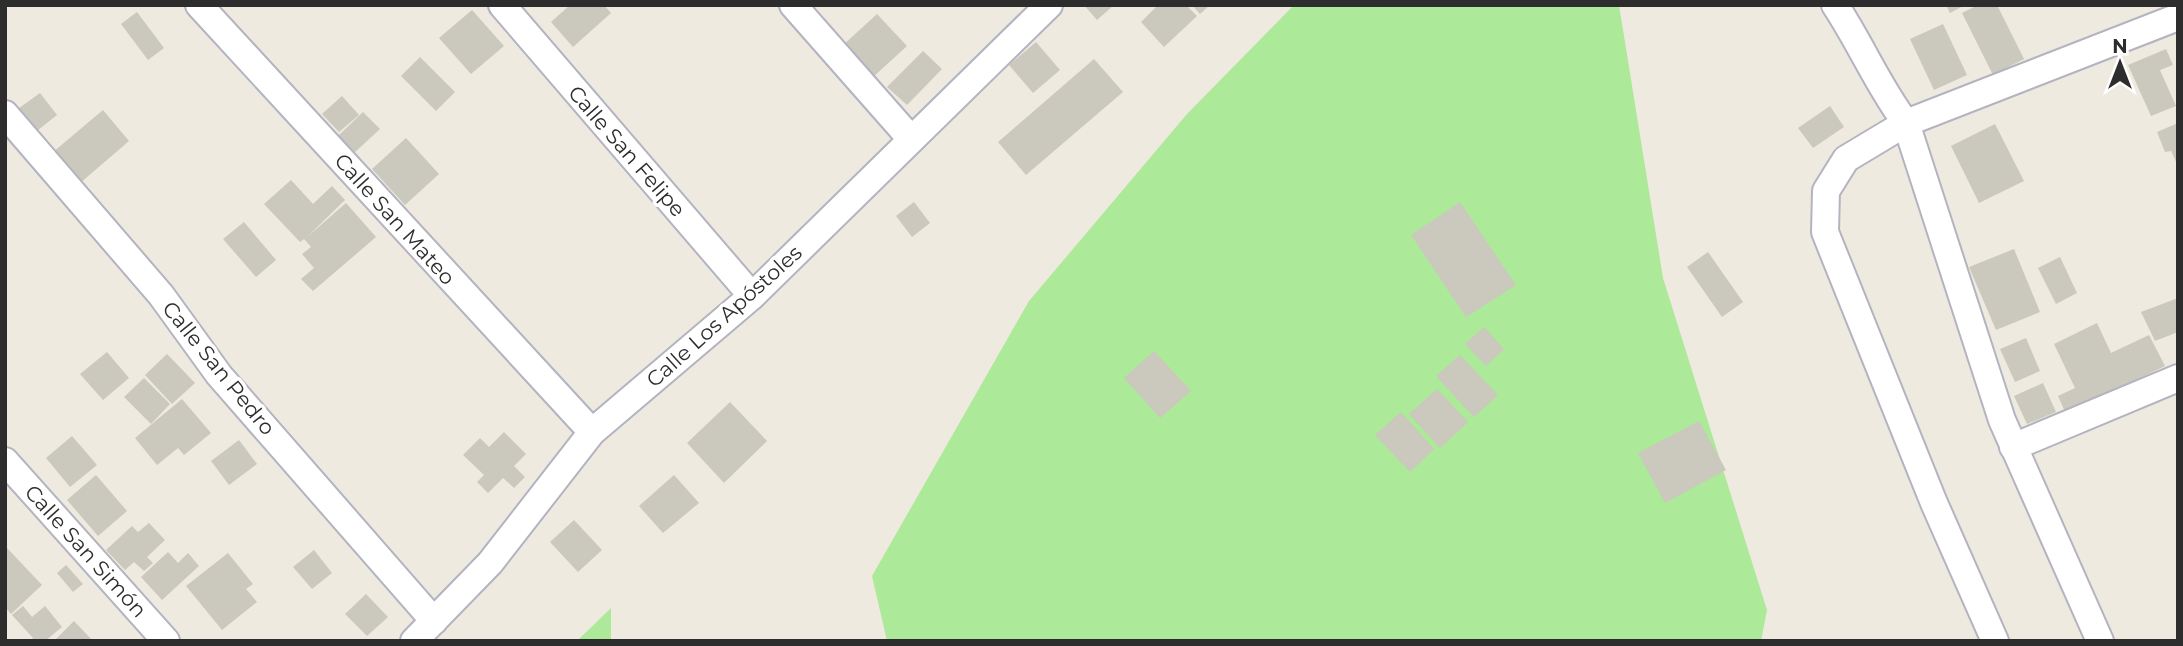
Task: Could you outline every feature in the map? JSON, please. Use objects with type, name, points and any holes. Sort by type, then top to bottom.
[{"type":"street","name":"Calle San Mateo","points":[[200,5],[592,432]]},
{"type":"street","name":"Calle San Felipe","points":[[502,5],[752,296]]},
{"type":"street","points":[[793,5],[911,139]]},
{"type":"street","name":"Calle Los Apóstoles","points":[[414,641],[490,563],[592,432],[752,296],[1049,5]]},
{"type":"street","points":[[1835,5],[1852,30],[1886,97],[1906,123],[2002,420],[2101,641]]},
{"type":"street","points":[[1995,641],[1934,503],[1825,232],[1826,191],[1846,159],[1906,123],[2178,17]]},
{"type":"street","name":"Calle San Pedro","points":[[5,114],[161,295],[219,374],[433,621]]},
{"type":"street","points":[[2013,447],[2178,378]]},
{"type":"street","name":"Calle San Simón","points":[[5,461],[166,641]]},
{"type":"green space","points":[[1294,5],[1619,5],[1663,278],[1767,610],[1761,641],[887,641],[872,576],[1029,301],[1187,114]]},
{"type":"green space","points":[[611,608],[611,641],[577,641]]},
{"type":"building","points":[[570,5],[604,5],[611,13],[573,47],[551,22]]},
{"type":"building","points":[[1084,5],[1114,5],[1097,20]]},
{"type":"building","points":[[1158,5],[1186,5],[1197,16],[1164,47],[1141,22]]},
{"type":"building","points":[[1192,5],[1210,5],[1200,14]]},
{"type":"building","points":[[1946,5],[1965,5],[1950,13]]},
{"type":"building","points":[[1978,5],[1997,5],[2024,59],[1993,75],[1962,13]]},
{"type":"building","points":[[472,10],[504,46],[471,74],[439,38]]},
{"type":"building","points":[[137,12],[164,48],[148,60],[121,24]]},
{"type":"building","points":[[877,14],[907,46],[872,78],[842,46]]},
{"type":"building","points":[[1943,24],[1967,75],[1934,90],[1910,39]]},
{"type":"building","points":[[1036,42],[1060,70],[1033,93],[1009,65]]},
{"type":"building","points":[[2166,49],[2173,65],[2160,70],[2176,106],[2151,116],[2128,65]]},
{"type":"building","points":[[923,51],[942,69],[907,105],[887,87]]},
{"type":"building","points":[[420,57],[455,92],[436,111],[401,76]]},
{"type":"building","points":[[1094,59],[1123,92],[1026,175],[998,142]]},
{"type":"building","points":[[40,93],[57,115],[33,134],[15,111]]},
{"type":"building","points":[[342,96],[359,115],[339,132],[322,114]]},
{"type":"building","points":[[1830,106],[1844,127],[1813,148],[1798,128]]},
{"type":"building","points":[[103,110],[129,141],[79,184],[52,153]]},
{"type":"building","points":[[363,112],[380,129],[354,153],[337,137]]},
{"type":"building","points":[[2178,123],[2178,166],[2171,151],[2165,152],[2157,132]]},
{"type":"building","points":[[1995,124],[2024,181],[1979,203],[1951,146]]},
{"type":"building","points":[[406,138],[439,174],[405,205],[372,169]]},
{"type":"building","points":[[291,180],[313,204],[332,186],[345,200],[307,237],[346,203],[376,237],[313,291],[301,279],[314,268],[302,254],[311,247],[304,239],[300,242],[264,204]]},
{"type":"building","points":[[914,202],[930,223],[912,237],[896,216]]},
{"type":"building","points":[[1460,202],[1516,285],[1466,317],[1411,235]]},
{"type":"building","points":[[244,222],[276,260],[256,277],[223,239]]},
{"type":"building","points":[[2014,249],[2040,312],[1996,330],[1969,267]]},
{"type":"building","points":[[1708,252],[1743,302],[1722,317],[1687,267]]},
{"type":"building","points":[[2060,257],[2077,293],[2056,304],[2038,268]]},
{"type":"building","points":[[2178,298],[2178,332],[2155,341],[2141,312]]},
{"type":"building","points":[[2097,323],[2111,353],[2149,335],[2165,366],[2066,414],[2058,396],[2075,388],[2054,344]]},
{"type":"building","points":[[1484,327],[1504,349],[1486,366],[1465,344]]},
{"type":"building","points":[[2026,338],[2040,371],[2015,382],[2000,349]]},
{"type":"building","points":[[1154,351],[1191,391],[1160,418],[1124,378]]},
{"type":"building","points":[[107,352],[129,378],[103,400],[80,374]]},
{"type":"building","points":[[167,354],[195,383],[172,404],[145,375]]},
{"type":"building","points":[[1460,355],[1498,395],[1474,417],[1436,376]]},
{"type":"building","points":[[144,378],[170,404],[151,424],[124,397]]},
{"type":"building","points":[[2043,383],[2056,412],[2027,424],[2014,396]]},
{"type":"building","points":[[1437,389],[1468,422],[1440,448],[1409,414]]},
{"type":"building","points":[[182,399],[211,433],[184,455],[178,448],[157,465],[135,438]]},
{"type":"building","points":[[730,402],[767,441],[724,483],[687,443]]},
{"type":"building","points":[[1401,412],[1434,449],[1410,472],[1375,435]]},
{"type":"building","points":[[1699,421],[1726,470],[1665,503],[1638,453]]},
{"type":"building","points":[[504,432],[526,454],[514,466],[525,477],[514,488],[503,478],[488,493],[477,482],[484,475],[463,455],[480,438],[489,447]]},
{"type":"building","points":[[72,436],[97,465],[70,487],[46,458]]},
{"type":"building","points":[[239,440],[257,464],[229,485],[211,461]]},
{"type":"building","points":[[96,475],[127,511],[98,536],[67,500]]},
{"type":"building","points":[[674,475],[699,503],[663,533],[639,506]]},
{"type":"building","points":[[574,520],[602,550],[578,572],[550,542]]},
{"type":"building","points":[[149,523],[165,540],[147,557],[153,563],[144,571],[134,562],[125,570],[106,550],[132,526],[138,532]]},
{"type":"building","points":[[7,548],[42,585],[11,614],[5,607]]},
{"type":"building","points":[[314,550],[332,573],[312,589],[293,567]]},
{"type":"building","points":[[168,552],[178,563],[188,553],[199,566],[162,600],[141,577]]},
{"type":"building","points":[[228,553],[253,584],[246,589],[257,602],[222,630],[186,586]]},
{"type":"building","points":[[66,565],[83,584],[73,592],[57,573]]},
{"type":"building","points":[[366,594],[388,617],[367,636],[345,614]]},
{"type":"building","points":[[23,606],[32,617],[45,606],[62,627],[45,641],[30,641],[33,638],[12,615]]},
{"type":"building","points":[[74,621],[93,641],[54,641]]}]
